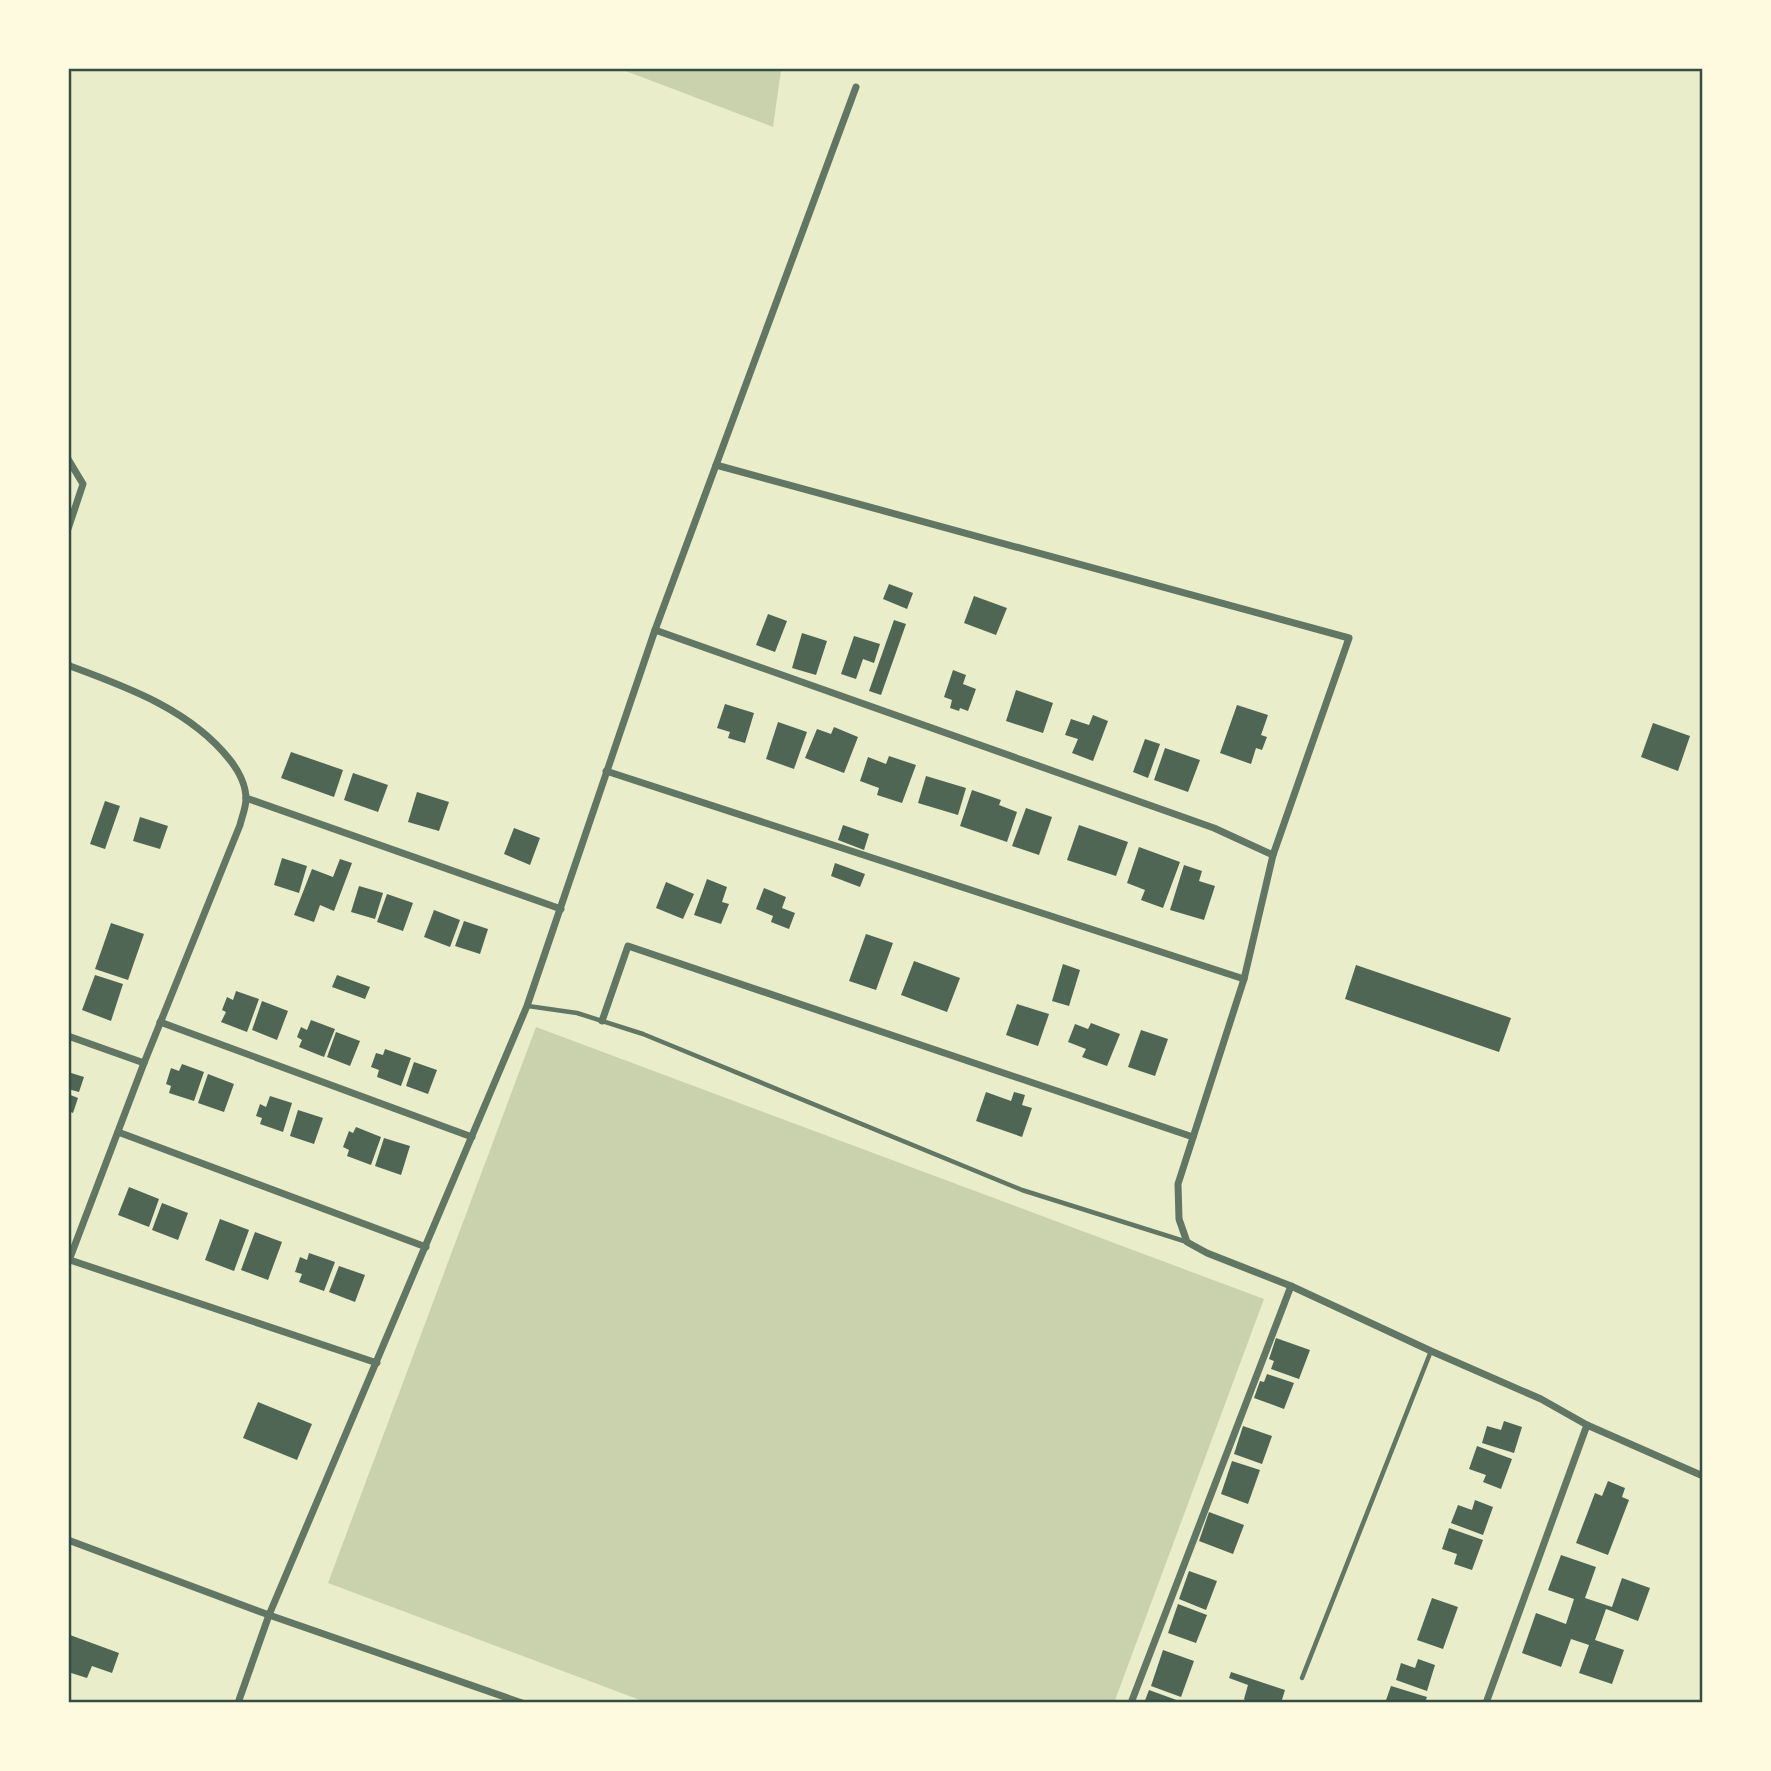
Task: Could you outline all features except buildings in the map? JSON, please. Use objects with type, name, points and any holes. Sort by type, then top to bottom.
[{"type":"street","points":[[238,1703],[269,1615],[527,1006],[655,630],[856,87]]},
{"type":"street","points":[[68,458],[83,484],[68,529]]},
{"type":"street","points":[[716,466],[1349,638],[1273,855],[1244,979],[1178,1184],[1179,1219],[1187,1242],[1541,1399],[1587,1425],[1703,1476]]},
{"type":"street","points":[[655,630],[1213,828],[1273,855]]},
{"type":"street","points":[[68,664],[126,687],[178,714],[218,744],[239,772],[246,798],[240,825],[160,1022],[69,1261],[377,1363]]},
{"type":"street","points":[[606,771],[1244,979]]},
{"type":"street","points":[[246,798],[561,909]]},
{"type":"street","points":[[602,1021],[628,946],[1193,1137]]},
{"type":"street","points":[[160,1022],[472,1137]]},
{"type":"street","points":[[68,1036],[144,1063]]},
{"type":"street","points":[[118,1132],[426,1247]]},
{"type":"street","points":[[68,1234],[78,1238]]},
{"type":"street","points":[[1131,1703],[1291,1286]]},
{"type":"street","points":[[1486,1703],[1587,1425]]},
{"type":"street","points":[[68,1540],[269,1615],[518,1702]]},
{"type":"lane","points":[[527,1006],[577,1013],[643,1034],[1021,1190],[1187,1242]]},
{"type":"lane","points":[[1302,1678],[1431,1351]]},
{"type":"green space","points":[[618,68],[777,68],[781,70],[773,127]]},
{"type":"green space","points":[[536,1027],[1264,1299],[1114,1703],[648,1703],[328,1583]]}]
